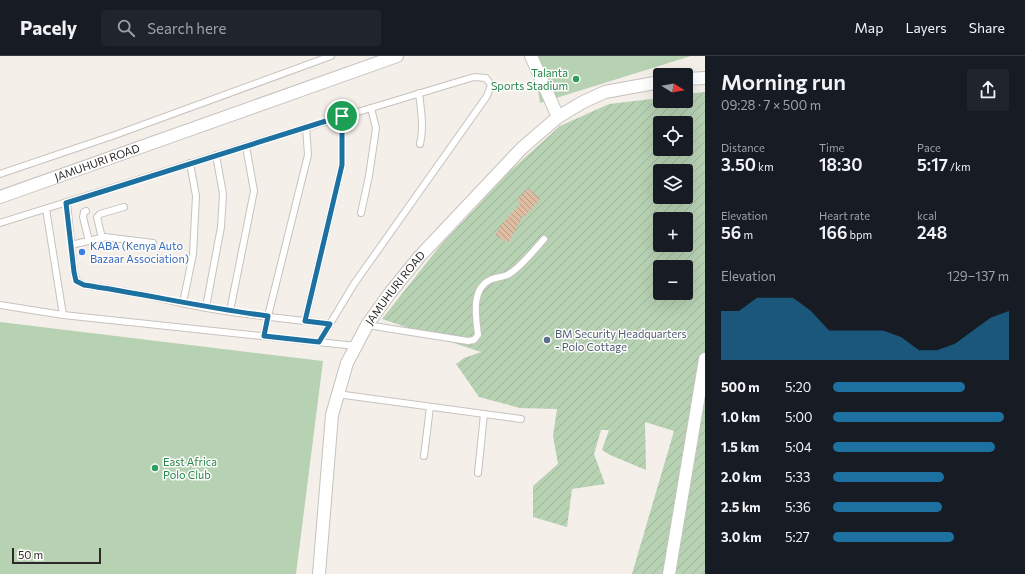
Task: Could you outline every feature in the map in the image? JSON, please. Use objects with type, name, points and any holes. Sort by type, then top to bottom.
[{"type":"street","name":"JAMUHURI ROAD","points":[[0,197],[397,56]]},
{"type":"street","points":[[531,56],[558,117]]},
{"type":"street","points":[[693,79],[705,78]]},
{"type":"street","name":"JAMUHURI ROAD","points":[[319,574],[332,415],[347,363],[367,325],[395,287],[444,229],[522,148],[558,117],[583,102],[605,92],[653,83]]},
{"type":"street","points":[[669,574],[705,359]]},
{"type":"lane","points":[[0,174],[115,135],[331,56]]},
{"type":"lane","points":[[0,223],[419,93],[474,77],[486,78],[491,85],[487,96],[359,277],[319,342]]},
{"type":"lane","points":[[419,93],[422,120],[420,144]]},
{"type":"lane","points":[[361,213],[369,176],[376,128],[371,108]]},
{"type":"lane","points":[[305,321],[342,165],[342,116]]},
{"type":"lane","points":[[264,336],[308,155],[306,127]]},
{"type":"lane","points":[[230,311],[254,191],[246,146]]},
{"type":"lane","points":[[206,307],[220,227],[223,194],[216,155]]},
{"type":"lane","points":[[183,303],[193,254],[196,204],[190,164]]},
{"type":"lane","points":[[66,203],[76,281],[84,285],[139,293],[183,303],[230,311],[330,324]]},
{"type":"lane","points":[[102,238],[97,217],[100,214],[124,207]]},
{"type":"lane","points":[[46,209],[62,315]]},
{"type":"lane","points":[[86,211],[84,212],[83,217],[89,241]]},
{"type":"lane","points":[[71,245],[105,237],[153,243]]},
{"type":"lane","points":[[367,325],[468,341],[474,340],[478,335],[475,304],[481,288],[492,279],[510,274],[544,239]]},
{"type":"lane","points":[[0,305],[62,315],[356,346]]},
{"type":"lane","points":[[337,394],[521,419]]},
{"type":"lane","points":[[424,456],[430,407]]},
{"type":"lane","points":[[478,473],[484,414]]},
{"type":"green space","name":"Talanta Sports Stadium","points":[[533,56],[691,56],[540,103]]},
{"type":"green space","points":[[705,92],[705,574],[632,574],[674,431],[645,422],[646,470],[610,455],[602,450],[609,430],[601,430],[594,454],[605,484],[572,489],[567,527],[533,517],[533,486],[558,464],[553,436],[557,409],[520,408],[479,397],[456,364],[464,358],[481,352],[382,319],[439,247],[511,170],[560,126],[609,104],[653,99],[653,108],[693,108],[693,93]]},
{"type":"green space","name":"East Africa Polo Club","points":[[0,322],[323,361],[296,574],[0,574]]},
{"type":"building","points":[[528,188],[540,199],[524,217],[523,216],[508,243],[495,235],[502,224],[520,204],[517,200]]},
{"type":"place","name":"Talanta Sports Stadium","points":[[576,79]]},
{"type":"place","name":"KABA (Kenya Auto Bazaar Association)","points":[[82,252]]},
{"type":"place","name":"BM Security Headquarters - Polo Cottage","points":[[547,340]]},
{"type":"place","name":"East Africa Polo Club","points":[[155,468]]},
{"type":"route","points":[[342,116],[342,165],[305,321],[330,324],[319,342],[264,336],[268,316],[185,303],[139,293],[84,285],[76,281],[66,203],[342,116]]}]
